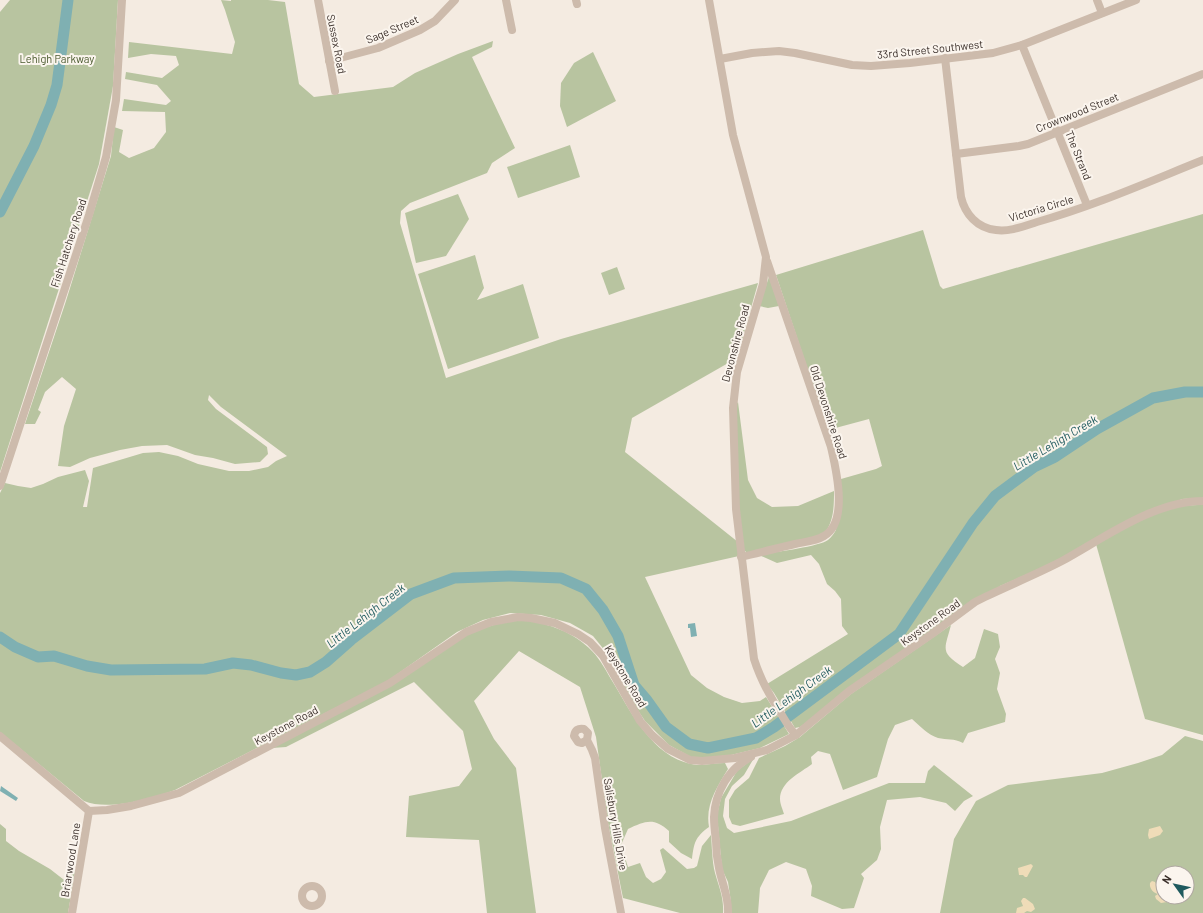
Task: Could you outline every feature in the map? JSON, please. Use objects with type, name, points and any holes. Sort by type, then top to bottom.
[{"type":"street","name":"Fish Hatchery Road","points":[[0,486],[89,215],[106,157],[116,100],[120,54],[122,0]]},
{"type":"street","name":"Sussex Road","points":[[318,0],[335,91]]},
{"type":"street","name":"Sage Street","points":[[329,61],[372,50],[420,30],[435,21],[454,0]]},
{"type":"street","points":[[506,0],[512,30]]},
{"type":"street","name":"Devonshire Road","points":[[709,0],[738,157],[766,257],[763,284],[737,372],[733,396],[736,509],[741,557],[754,659],[760,678],[793,733]]},
{"type":"street","points":[[1097,0],[1102,13]]},
{"type":"street","name":"33rd Street Southwest","points":[[720,59],[752,53],[779,51],[852,65],[871,66],[993,53],[1022,45],[1136,0]]},
{"type":"street","name":"The Strand","points":[[1022,45],[1087,205]]},
{"type":"street","name":"Victoria Circle","points":[[945,58],[963,204],[971,218],[983,226],[998,230],[1012,229],[1057,216],[1203,160]]},
{"type":"street","name":"Crownwood Street","points":[[956,154],[1019,146],[1203,74]]},
{"type":"street","name":"Old Devonshire Road","points":[[741,557],[818,539],[830,532],[838,517],[837,478],[831,447],[766,257]]},
{"type":"street","name":"Keystone Road","points":[[89,811],[123,808],[179,793],[390,683],[466,632],[492,622],[518,617],[555,623],[578,634],[590,642],[603,656],[640,721],[661,743],[679,756],[690,760],[702,761],[735,758],[758,753],[767,750],[793,733],[849,691],[984,596],[1052,566],[1118,528],[1145,516],[1176,504],[1203,502]]},
{"type":"street","points":[[0,736],[89,811]]},
{"type":"street","name":"Salisbury Hills Drive","points":[[587,740],[594,758],[621,913]]},
{"type":"street","points":[[728,913],[726,892],[717,859],[714,817],[715,807],[720,792],[735,768],[742,761],[758,753]]},
{"type":"street","name":"Briarwood Lane","points":[[72,913],[89,811]]},
{"type":"green space","name":"Lehigh Parkway","points":[[10,0],[118,0],[113,86],[99,164],[0,472],[0,12]]},
{"type":"green space","points":[[221,0],[268,0],[285,2],[299,84],[314,97],[393,87],[415,73],[458,54],[493,41],[492,47],[472,57],[515,148],[492,163],[487,173],[410,203],[401,211],[400,223],[446,378],[561,339],[758,283],[737,358],[632,418],[625,452],[738,542],[739,556],[645,577],[691,675],[707,688],[724,697],[742,703],[760,701],[766,697],[789,734],[760,748],[731,755],[703,758],[691,757],[669,745],[645,721],[631,700],[606,652],[593,636],[570,623],[541,615],[510,613],[483,620],[457,632],[386,682],[175,790],[130,803],[105,805],[84,801],[0,732],[0,493],[5,483],[31,488],[58,477],[85,470],[89,481],[83,507],[87,507],[93,468],[143,453],[159,452],[178,456],[198,464],[229,471],[249,471],[268,467],[287,456],[221,407],[209,395],[208,400],[216,409],[267,447],[268,454],[260,462],[235,464],[195,455],[167,445],[142,446],[120,450],[90,458],[70,467],[58,466],[64,426],[76,389],[62,377],[45,392],[38,410],[41,412],[35,424],[25,424],[66,301],[111,156],[114,127],[123,130],[119,152],[129,158],[154,148],[166,132],[165,112],[122,111],[124,99],[166,105],[171,101],[157,85],[125,79],[126,72],[162,78],[179,65],[176,56],[151,54],[128,58],[129,42],[232,54],[235,42]]},
{"type":"green space","points":[[593,52],[616,101],[567,127],[560,106],[561,83],[574,63]]},
{"type":"green space","points":[[570,145],[580,177],[518,198],[507,167]]},
{"type":"green space","points":[[458,194],[469,219],[446,256],[416,263],[405,213]]},
{"type":"green space","points":[[1203,214],[1203,498],[1182,499],[1046,566],[1000,586],[800,727],[795,728],[767,684],[848,634],[842,626],[841,599],[827,584],[819,564],[811,555],[777,563],[759,555],[806,547],[823,543],[828,540],[836,530],[841,479],[882,466],[869,419],[828,430],[776,275],[923,230],[940,286],[943,289]]},
{"type":"green space","points":[[475,255],[484,288],[477,300],[523,284],[539,338],[448,369],[418,274]]},
{"type":"green space","points":[[617,267],[625,289],[609,295],[601,273]]},
{"type":"green space","points":[[769,277],[779,306],[768,308],[759,306]]},
{"type":"green space","points":[[738,402],[748,480],[757,498],[772,507],[798,506],[834,491],[831,520],[823,535],[747,553],[743,549],[738,511],[736,405]]},
{"type":"green space","points":[[1203,505],[1203,735],[1145,719],[1096,544],[1126,527],[1160,512],[1181,506]]},
{"type":"green space","points":[[524,620],[561,630],[585,644],[601,662],[629,709],[647,735],[657,746],[669,755],[682,761],[697,765],[725,763],[728,769],[716,789],[710,804],[708,819],[709,827],[698,837],[692,859],[681,853],[669,842],[669,831],[654,822],[644,822],[628,829],[621,845],[628,867],[640,863],[646,877],[653,883],[661,879],[666,872],[660,850],[663,848],[687,869],[694,868],[697,866],[702,846],[711,835],[713,864],[722,897],[723,913],[680,913],[623,898],[608,823],[596,737],[580,687],[519,651],[474,701],[494,739],[516,768],[536,913],[487,913],[479,840],[406,837],[409,796],[459,786],[472,769],[463,731],[414,682],[286,747],[272,748],[472,632],[506,621]]},
{"type":"green space","points":[[951,625],[946,645],[947,653],[955,662],[963,667],[975,658],[984,629],[998,634],[1000,647],[995,659],[1000,673],[997,689],[1006,714],[1005,722],[968,733],[963,743],[957,740],[934,737],[912,719],[895,725],[888,739],[877,777],[843,790],[830,754],[818,751],[811,757],[812,764],[792,778],[783,788],[780,799],[784,814],[740,826],[732,824],[729,817],[729,800],[735,790],[749,778],[759,758],[800,737],[851,694]]},
{"type":"green space","points":[[1185,736],[1203,741],[1203,913],[940,913],[954,839],[976,801],[1008,785],[1102,773],[1162,755]]},
{"type":"green space","points":[[754,758],[744,775],[732,786],[725,799],[723,816],[727,828],[734,833],[791,821],[889,783],[925,783],[928,771],[934,765],[973,796],[964,801],[955,811],[946,803],[920,797],[887,800],[880,827],[881,849],[877,860],[861,874],[864,878],[854,908],[842,909],[811,896],[812,886],[806,869],[786,862],[769,870],[760,888],[758,913],[731,913],[728,882],[722,869],[717,815],[721,798],[737,771]]},
{"type":"green space","points":[[0,824],[6,829],[6,841],[19,851],[50,869],[68,883],[73,871],[75,872],[68,913],[0,913]]},
{"type":"sand","points":[[1160,826],[1163,831],[1160,835],[1149,839],[1149,829]]},
{"type":"sand","points":[[1031,864],[1033,866],[1027,877],[1019,875],[1018,868]]},
{"type":"sand","points":[[1152,881],[1155,882],[1155,893],[1151,889],[1150,883]]},
{"type":"sand","points":[[1023,898],[1033,904],[1035,909],[1031,912],[1027,911],[1024,913],[1016,913],[1017,908],[1023,906],[1021,901]]},
{"type":"water","points":[[695,623],[697,636],[691,637],[688,624]]},
{"type":"water","points":[[1,786],[18,798],[16,801],[0,791]]},
{"type":"waterway","name":"Little Lehigh Creek","points":[[0,212],[34,146],[51,105],[57,85],[68,0]]},
{"type":"waterway","name":"Little Lehigh Creek","points":[[0,637],[15,647],[38,657],[54,656],[87,666],[111,670],[205,669],[233,663],[251,665],[281,673],[296,675],[310,672],[326,662],[351,640],[411,594],[454,578],[509,576],[561,578],[586,589],[603,610],[618,636],[634,685],[666,727],[689,744],[708,748],[756,738],[774,727],[899,634],[973,523],[995,496],[1034,467],[1055,457],[1097,429],[1153,398],[1185,392],[1203,392]]}]
